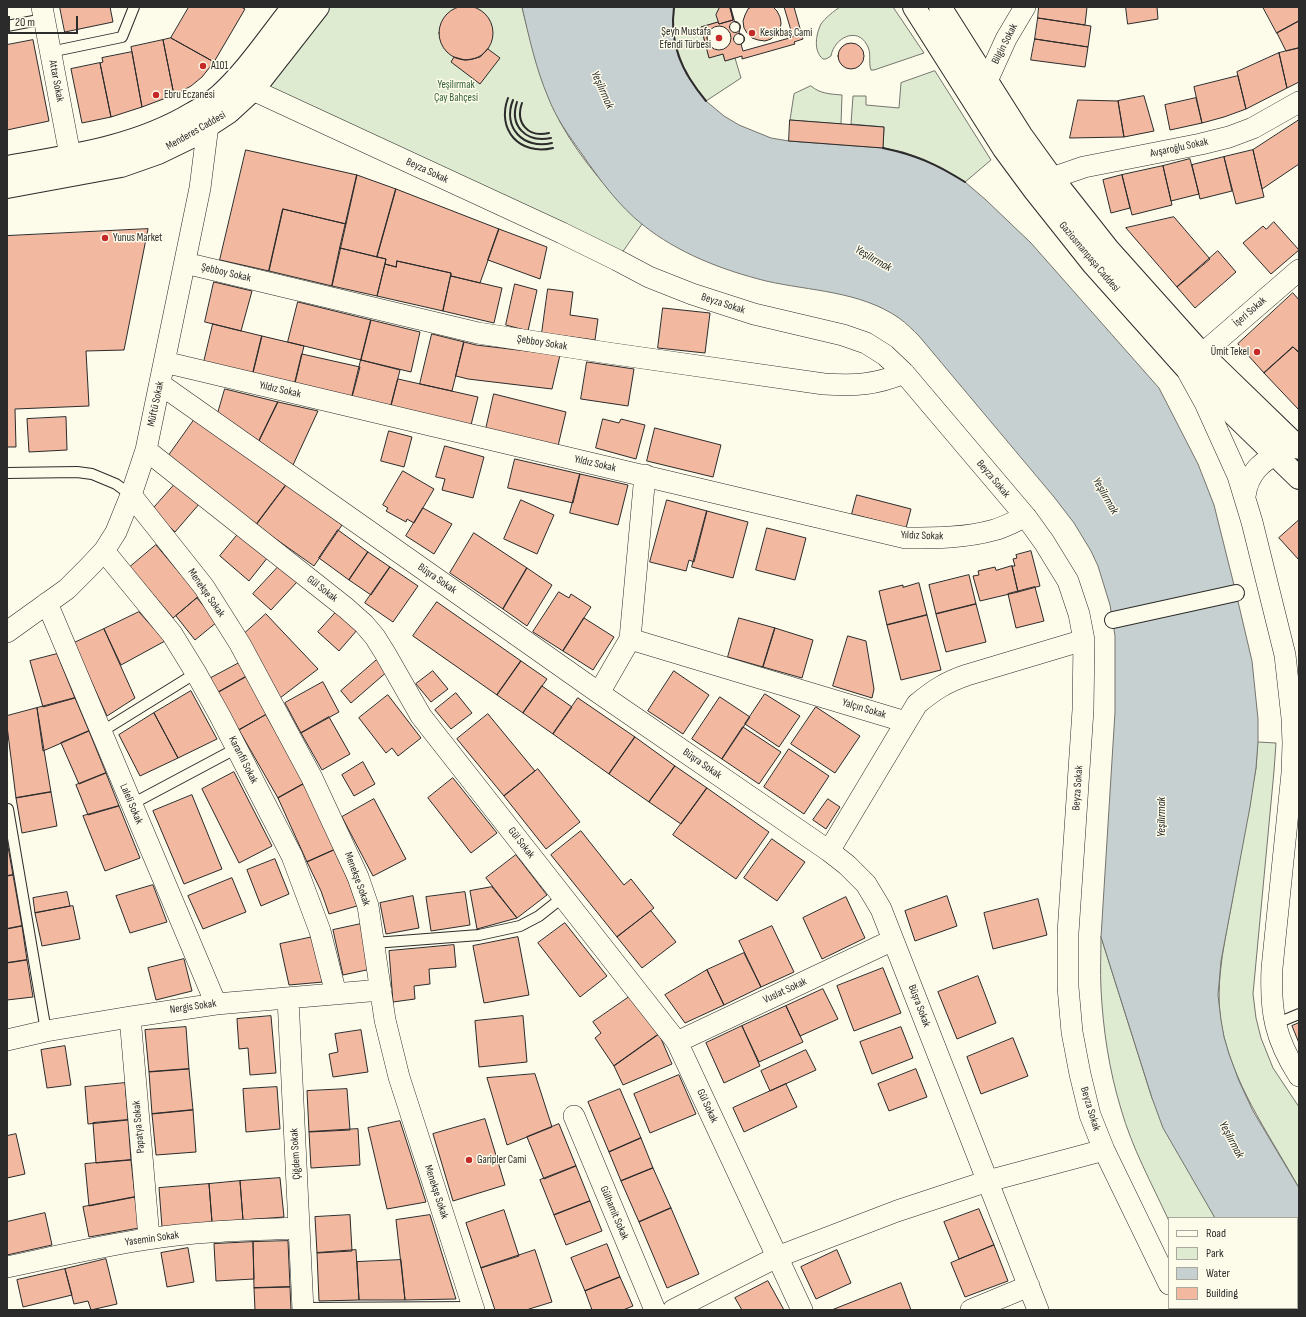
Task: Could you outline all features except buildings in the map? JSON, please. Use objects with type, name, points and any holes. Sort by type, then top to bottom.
[{"type":"main road","name":"Menderes Caddesi","points":[[7,187],[121,166],[158,153],[191,137],[218,97],[238,76],[293,7]]},
{"type":"main road","name":"Menderes Caddesi","points":[[7,167],[116,146],[151,134],[183,119],[205,117],[229,112],[253,90],[318,7]]},
{"type":"main road","name":"Gaziosmanpaşa Caddesi","points":[[914,7],[1004,148],[1035,191],[1093,264],[1194,361],[1292,446],[1299,478]]},
{"type":"main road","name":"Gaziosmanpaşa Caddesi","points":[[940,7],[1021,135],[1052,178],[1194,361]]},
{"type":"street","name":"Bilgin Sokak","points":[[987,81],[1006,39],[1025,7]]},
{"type":"street","name":"Attar Sokak","points":[[43,13],[70,155]]},
{"type":"street","name":"Beyza Sokak","points":[[253,90],[555,230],[649,277],[692,294],[754,314],[843,335],[866,343],[885,355],[904,373],[1026,517],[1044,542],[1068,581],[1079,614],[1084,640],[1083,710],[1068,933],[1068,987],[1072,1032],[1090,1115],[1104,1150],[1168,1282]]},
{"type":"street","name":"Avşaroğlu Sokak","points":[[1052,178],[1084,167],[1229,137],[1252,128],[1299,102]]},
{"type":"street","name":"Müftü Sokak","points":[[7,632],[67,589],[104,551],[116,532],[131,495],[146,450],[200,188],[205,117]]},
{"type":"street","name":"Şebboy Sokak","points":[[185,263],[478,333],[608,353],[824,384],[848,386],[885,381],[904,373]]},
{"type":"street","name":"İşeri Sokak","points":[[1194,361],[1299,270]]},
{"type":"street","points":[[1194,361],[1205,403],[1238,476],[1285,655],[1292,718],[1293,743],[1291,780],[1270,993],[1275,1024],[1288,1060],[1299,1076]]},
{"type":"street","name":"Yıldız Sokak","points":[[164,362],[906,538],[943,538],[970,535],[995,530],[1026,517]]},
{"type":"street","name":"Büşra Sokak","points":[[160,384],[599,693],[829,851],[847,865],[866,884],[881,909],[1038,1310]]},
{"type":"street","points":[[1244,496],[1248,480],[1256,469],[1292,446]]},
{"type":"street","name":"Gül Sokak","points":[[146,450],[364,624],[385,653],[421,716],[677,1042],[802,1310]]},
{"type":"street","points":[[599,693],[630,639],[645,476]]},
{"type":"street","name":"Menekşe Sokak","points":[[131,495],[204,587],[240,644],[312,778],[358,877],[368,906],[385,1020],[399,1077],[474,1308]]},
{"type":"street","name":"Karanfil Sokak","points":[[104,551],[172,634],[196,673],[237,748],[292,856],[320,931],[336,994]]},
{"type":"street","points":[[1113,620],[1236,593]]},
{"type":"street","name":"Laleli Sokak","points":[[47,603],[216,1004]]},
{"type":"street","name":"Yalçın Sokak","points":[[630,639],[906,722]]},
{"type":"street","points":[[829,851],[917,704],[949,681],[1084,640]]},
{"type":"street","points":[[1285,655],[1299,671]]},
{"type":"street","name":"Vuslat Sokak","points":[[677,1042],[893,940]]},
{"type":"street","name":"Nergis Sokak","points":[[7,1040],[46,1031],[130,1016],[216,1004],[381,990]]},
{"type":"street","name":"Çiğdem Sokak","points":[[288,998],[303,1309]]},
{"type":"street","name":"Papatya Sokak","points":[[130,1016],[149,1238]]},
{"type":"street","name":"Gülhamit Sokak","points":[[574,1116],[655,1310]]},
{"type":"street","points":[[673,1310],[777,1257],[897,1211],[988,1181],[1104,1150]]},
{"type":"street","name":"Yasemin Sokak","points":[[7,1267],[96,1247],[149,1238],[208,1232],[299,1228]]},
{"type":"street","points":[[971,1310],[1029,1286]]},
{"type":"lane","points":[[50,52],[122,37],[134,7]]},
{"type":"lane","points":[[7,26],[43,13]]},
{"type":"lane","points":[[7,472],[77,472],[92,474],[116,484],[131,495]]},
{"type":"lane","points":[[101,732],[196,673]]},
{"type":"lane","points":[[132,804],[237,748]]},
{"type":"lane","points":[[8,809],[46,1031]]},
{"type":"lane","points":[[374,943],[478,935],[520,926],[539,916],[563,897]]},
{"type":"lane","points":[[1275,1024],[1299,1014]]},
{"type":"lane","points":[[303,1309],[474,1308]]},
{"type":"green space","name":"Yeşilırmak Çay Bahçesi","points":[[318,7],[522,7],[530,37],[554,109],[560,122],[577,150],[597,176],[642,224],[617,260],[253,90]]},
{"type":"green space","points":[[674,7],[730,7],[733,20],[719,24],[718,22],[701,27],[709,57],[723,54],[725,61],[735,58],[741,78],[706,101],[690,79],[679,57],[674,34]]},
{"type":"green space","points":[[840,7],[893,7],[924,53],[871,70],[867,45],[863,39],[852,35],[836,44],[831,56],[823,59],[818,52],[816,42],[819,28],[825,19]]},
{"type":"green space","points":[[935,71],[991,160],[965,182],[925,161],[883,148],[884,127],[851,124],[853,96],[866,96],[866,105],[899,108],[901,83]]},
{"type":"green space","points":[[811,86],[822,92],[842,95],[841,124],[790,120],[794,94]]},
{"type":"green space","points":[[1258,742],[1276,743],[1253,994],[1256,1018],[1261,1038],[1273,1068],[1299,1107],[1299,1188],[1257,1115],[1238,1077],[1224,1037],[1219,1002],[1221,966],[1256,768]]},
{"type":"green space","points":[[1101,937],[1152,1098],[1214,1217],[1168,1217],[1168,1219],[1143,1166],[1131,1138],[1113,1079],[1103,1019]]},
{"type":"water","name":"Yeşilırmak","points":[[522,7],[674,7],[673,26],[675,43],[686,74],[706,101],[724,116],[739,125],[771,138],[789,141],[883,148],[903,152],[942,168],[965,182],[1031,243],[1159,388],[1198,464],[1214,505],[1252,661],[1258,719],[1256,768],[1221,961],[1218,995],[1224,1037],[1239,1081],[1253,1111],[1299,1188],[1299,1310],[1260,1310],[1298,1309],[1298,1217],[1214,1217],[1163,1128],[1152,1098],[1101,937],[1115,712],[1115,636],[1110,605],[1098,566],[1091,551],[1074,523],[1054,497],[919,336],[899,318],[868,302],[851,297],[766,281],[717,266],[671,244],[634,218],[602,182],[559,120],[551,105],[544,86],[530,41]]},
{"type":"wall","points":[[674,7],[674,34],[679,57],[690,79],[706,101]]},
{"type":"wall","points":[[508,98],[505,110],[505,120],[508,130],[514,138],[521,144],[530,148],[553,148]]},
{"type":"wall","points":[[513,100],[510,110],[510,119],[518,134],[524,140],[532,143],[552,143]]},
{"type":"wall","points":[[517,102],[515,118],[522,131],[534,138],[551,138]]},
{"type":"wall","points":[[522,103],[520,117],[525,127],[529,131],[535,133],[549,133]]},
{"type":"wall","points":[[883,148],[926,161],[965,182]]},
{"type":"place","name":"Kesikbaş Cami","points":[[752,33]]},
{"type":"place","name":"Şeyh Mustafa Efendi Türbesi","points":[[719,38]]},
{"type":"place","name":"A101","points":[[203,66]]},
{"type":"place","name":"Ebru Eczanesi","points":[[156,95]]},
{"type":"place","name":"Yunus Market","points":[[105,238]]},
{"type":"place","name":"Ümit Tekel","points":[[1257,352]]},
{"type":"place","name":"Garipler Cami","points":[[469,1160]]}]
